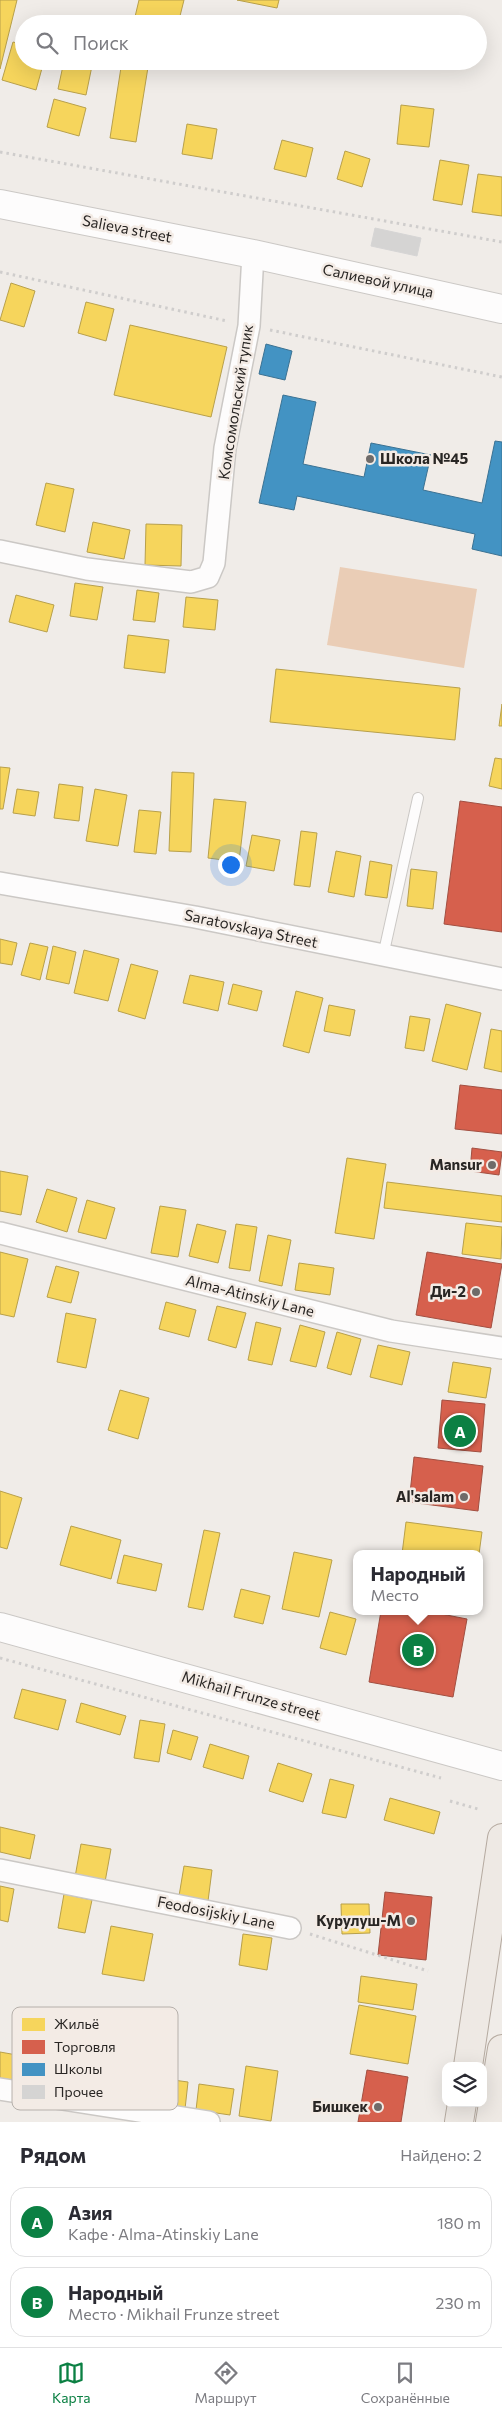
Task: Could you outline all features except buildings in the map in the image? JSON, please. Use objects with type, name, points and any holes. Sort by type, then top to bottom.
[{"type":"main road","name":"Salieva street","points":[[0,204],[253,254]]},
{"type":"main road","name":"Салиевой улица","points":[[253,254],[502,309]]},
{"type":"main road","name":"Mikhail Frunze street","points":[[0,1627],[502,1766]]},
{"type":"main road","points":[[469,2062],[502,1838]]},
{"type":"main road","points":[[490,2122],[502,2049]]},
{"type":"main road","points":[[459,2122],[461,2107]]},
{"type":"street","name":"Комсомольский тупик","points":[[0,552],[106,572],[191,582],[208,578],[214,563],[225,448],[249,326],[253,254]]},
{"type":"street","name":"Saratovskaya Street","points":[[0,883],[195,917],[502,979]]},
{"type":"street","name":"Alma-Atinskiy Lane","points":[[0,1233],[391,1331],[502,1348]]},
{"type":"street","name":"Feodosijskiy Lane","points":[[0,1870],[290,1928]]},
{"type":"street","points":[[133,2110],[209,2122]]},
{"type":"lane","points":[[383,956],[418,798]]},
{"type":"path","points":[[0,152],[502,242]]},
{"type":"path","points":[[0,1658],[442,1778]]},
{"type":"path","points":[[450,1801],[478,1809]]},
{"type":"path","name":"Feodosijskiy Lane","points":[[290,1928],[428,1971]]},
{"type":"shaded area","points":[[340,567],[477,589],[464,668],[327,645]]},
{"type":"place","name":"Школа №45","points":[[370,459]]},
{"type":"place","name":"Mansur","points":[[492,1165]]},
{"type":"place","name":"Ди-2","points":[[476,1292]]},
{"type":"place","name":"Азия","points":[[460,1431]]},
{"type":"place","name":"Al'salam","points":[[464,1497]]},
{"type":"place","name":"Народный","points":[[418,1650]]},
{"type":"place","name":"Курулуш-М","points":[[411,1921]]},
{"type":"place","name":"Бишкек","points":[[378,2107]]}]
